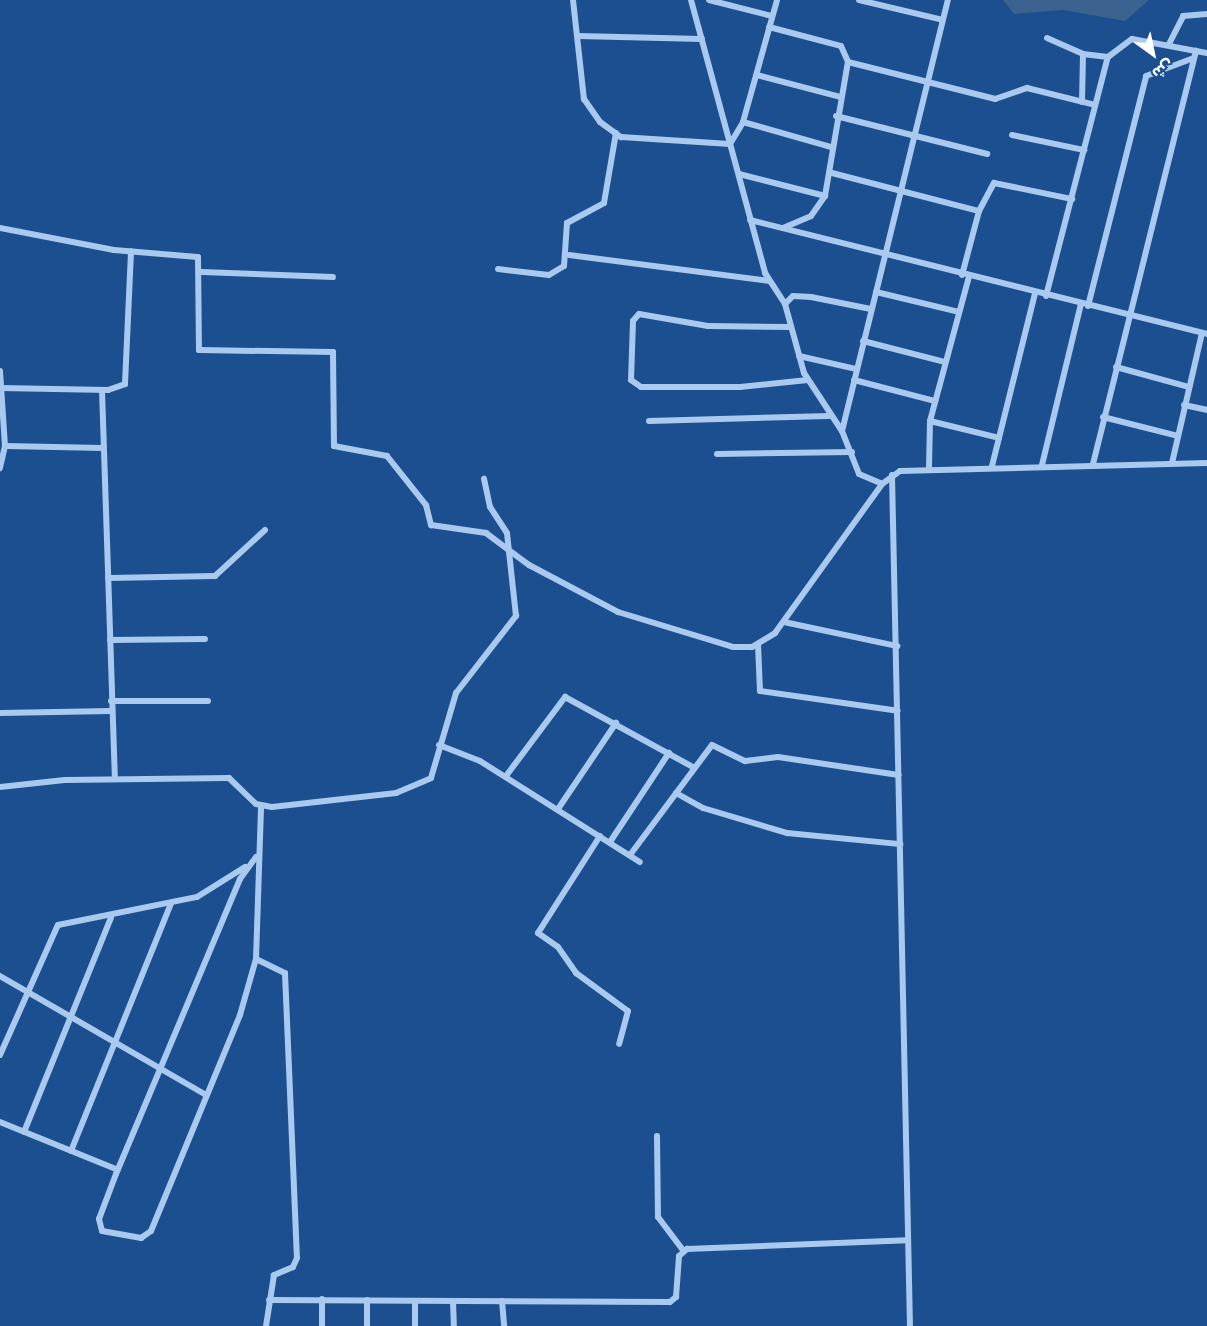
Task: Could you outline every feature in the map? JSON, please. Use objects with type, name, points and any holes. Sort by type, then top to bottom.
[{"type":"street","points":[[573,0],[584,99],[591,113],[616,133],[730,144]]},
{"type":"street","points":[[691,0],[750,220],[769,281],[785,303],[808,380],[829,416],[842,431],[859,474],[882,484]]},
{"type":"street","points":[[709,0],[730,2],[772,16]]},
{"type":"street","points":[[730,144],[743,122],[777,0]]},
{"type":"street","points":[[860,0],[943,20]]},
{"type":"street","points":[[842,431],[863,341],[888,252],[948,0]]},
{"type":"street","points":[[1169,44],[1183,16],[1207,14]]},
{"type":"street","points":[[769,27],[841,45],[848,62],[831,147],[832,173],[825,196],[812,216],[783,228]]},
{"type":"street","points":[[578,36],[702,39]]},
{"type":"street","points":[[1047,38],[1083,54],[1108,57]]},
{"type":"street","points":[[1046,296],[1108,57],[1132,39],[1169,44],[1207,53]]},
{"type":"street","points":[[1093,464],[1126,317],[1196,51]]},
{"type":"street","points":[[1082,102],[1083,54]]},
{"type":"street","points":[[1042,465],[1146,76],[1194,58]]},
{"type":"street","points":[[848,62],[995,99],[1026,88],[1095,105]]},
{"type":"street","points":[[757,75],[840,97]]},
{"type":"street","points":[[836,116],[987,154]]},
{"type":"street","points":[[743,122],[831,147]]},
{"type":"street","points":[[498,269],[549,275],[564,266],[569,255],[567,223],[604,203],[616,133]]},
{"type":"street","points":[[1012,135],[1084,150]]},
{"type":"street","points":[[832,173],[980,211]]},
{"type":"street","points":[[739,174],[825,196]]},
{"type":"street","points":[[929,468],[930,421],[959,312],[980,211],[989,188],[1001,181],[1072,199]]},
{"type":"street","points":[[750,220],[888,252],[965,276],[1126,317],[1204,334],[1184,405],[1172,463]]},
{"type":"street","points":[[0,228],[131,251],[198,257],[202,272],[199,350],[330,350],[336,359],[334,446],[387,456],[426,505],[431,525],[486,533],[508,550],[618,612],[705,641],[733,647],[758,644],[784,622],[882,484],[892,475],[929,468],[1207,463]]},
{"type":"street","points":[[0,388],[102,390],[118,388],[129,377],[131,251]]},
{"type":"street","points":[[569,255],[769,281]]},
{"type":"street","points":[[202,272],[333,277]]},
{"type":"street","points":[[876,292],[959,312]]},
{"type":"street","points":[[992,466],[1035,293]]},
{"type":"street","points":[[785,303],[793,296],[811,297],[872,309]]},
{"type":"street","points":[[791,327],[708,326],[639,314],[633,321],[631,380],[641,387],[740,387],[808,380]]},
{"type":"street","points":[[863,341],[945,362]]},
{"type":"street","points":[[799,356],[856,369]]},
{"type":"street","points":[[1116,367],[1189,387]]},
{"type":"street","points":[[0,371],[5,446],[0,468]]},
{"type":"street","points":[[854,380],[935,401]]},
{"type":"street","points":[[102,390],[115,779]]},
{"type":"street","points":[[1184,405],[1207,410]]},
{"type":"street","points":[[649,421],[829,416]]},
{"type":"street","points":[[1103,417],[1178,436]]},
{"type":"street","points":[[930,421],[999,438]]},
{"type":"street","points":[[5,446],[103,448]]},
{"type":"street","points":[[717,454],[852,452]]},
{"type":"street","points":[[892,475],[910,1326]]},
{"type":"street","points":[[0,787],[115,779],[229,778],[261,807],[396,793],[434,774],[439,745],[464,679],[513,625],[508,550],[484,479]]},
{"type":"street","points":[[108,578],[215,576],[265,530]]},
{"type":"street","points":[[784,622],[897,646]]},
{"type":"street","points":[[110,640],[205,639]]},
{"type":"street","points":[[758,644],[760,691],[898,711]]},
{"type":"street","points":[[506,776],[565,697],[693,767]]},
{"type":"street","points":[[111,701],[208,701]]},
{"type":"street","points":[[0,713],[111,711]]},
{"type":"street","points":[[558,809],[616,723]]},
{"type":"street","points":[[439,745],[506,776],[640,862]]},
{"type":"street","points":[[630,855],[693,767],[712,745],[745,761],[778,758],[899,775]]},
{"type":"street","points":[[610,842],[669,753]]},
{"type":"street","points":[[683,782],[689,798]]},
{"type":"street","points":[[676,793],[704,808],[787,833],[900,844]]},
{"type":"street","points":[[246,867],[118,1170],[99,1227],[108,1233],[146,1237],[240,1015],[256,959],[256,857],[261,807]]},
{"type":"street","points":[[600,836],[538,933],[558,947],[576,973],[628,1011],[620,1044]]},
{"type":"street","points":[[0,1055],[26,992],[58,925],[111,918],[208,893],[246,867],[256,857]]},
{"type":"street","points":[[71,1151],[171,904]]},
{"type":"street","points":[[24,1132],[111,918]]},
{"type":"street","points":[[256,959],[285,973],[297,1258],[293,1267],[276,1272],[268,1300],[266,1326]]},
{"type":"street","points":[[0,976],[206,1095]]},
{"type":"street","points":[[0,1122],[118,1170]]},
{"type":"street","points":[[268,1300],[670,1302],[676,1297],[683,1250],[658,1217],[657,1136]]},
{"type":"street","points":[[683,1250],[907,1240]]},
{"type":"street","points":[[322,1299],[322,1326]]},
{"type":"street","points":[[367,1300],[367,1326]]},
{"type":"street","points":[[415,1301],[416,1326]]},
{"type":"street","points":[[453,1301],[454,1326]]},
{"type":"street","points":[[502,1301],[504,1326]]},
{"type":"water","points":[[1003,0],[1149,0],[1125,21],[1063,10],[1014,14]]}]
